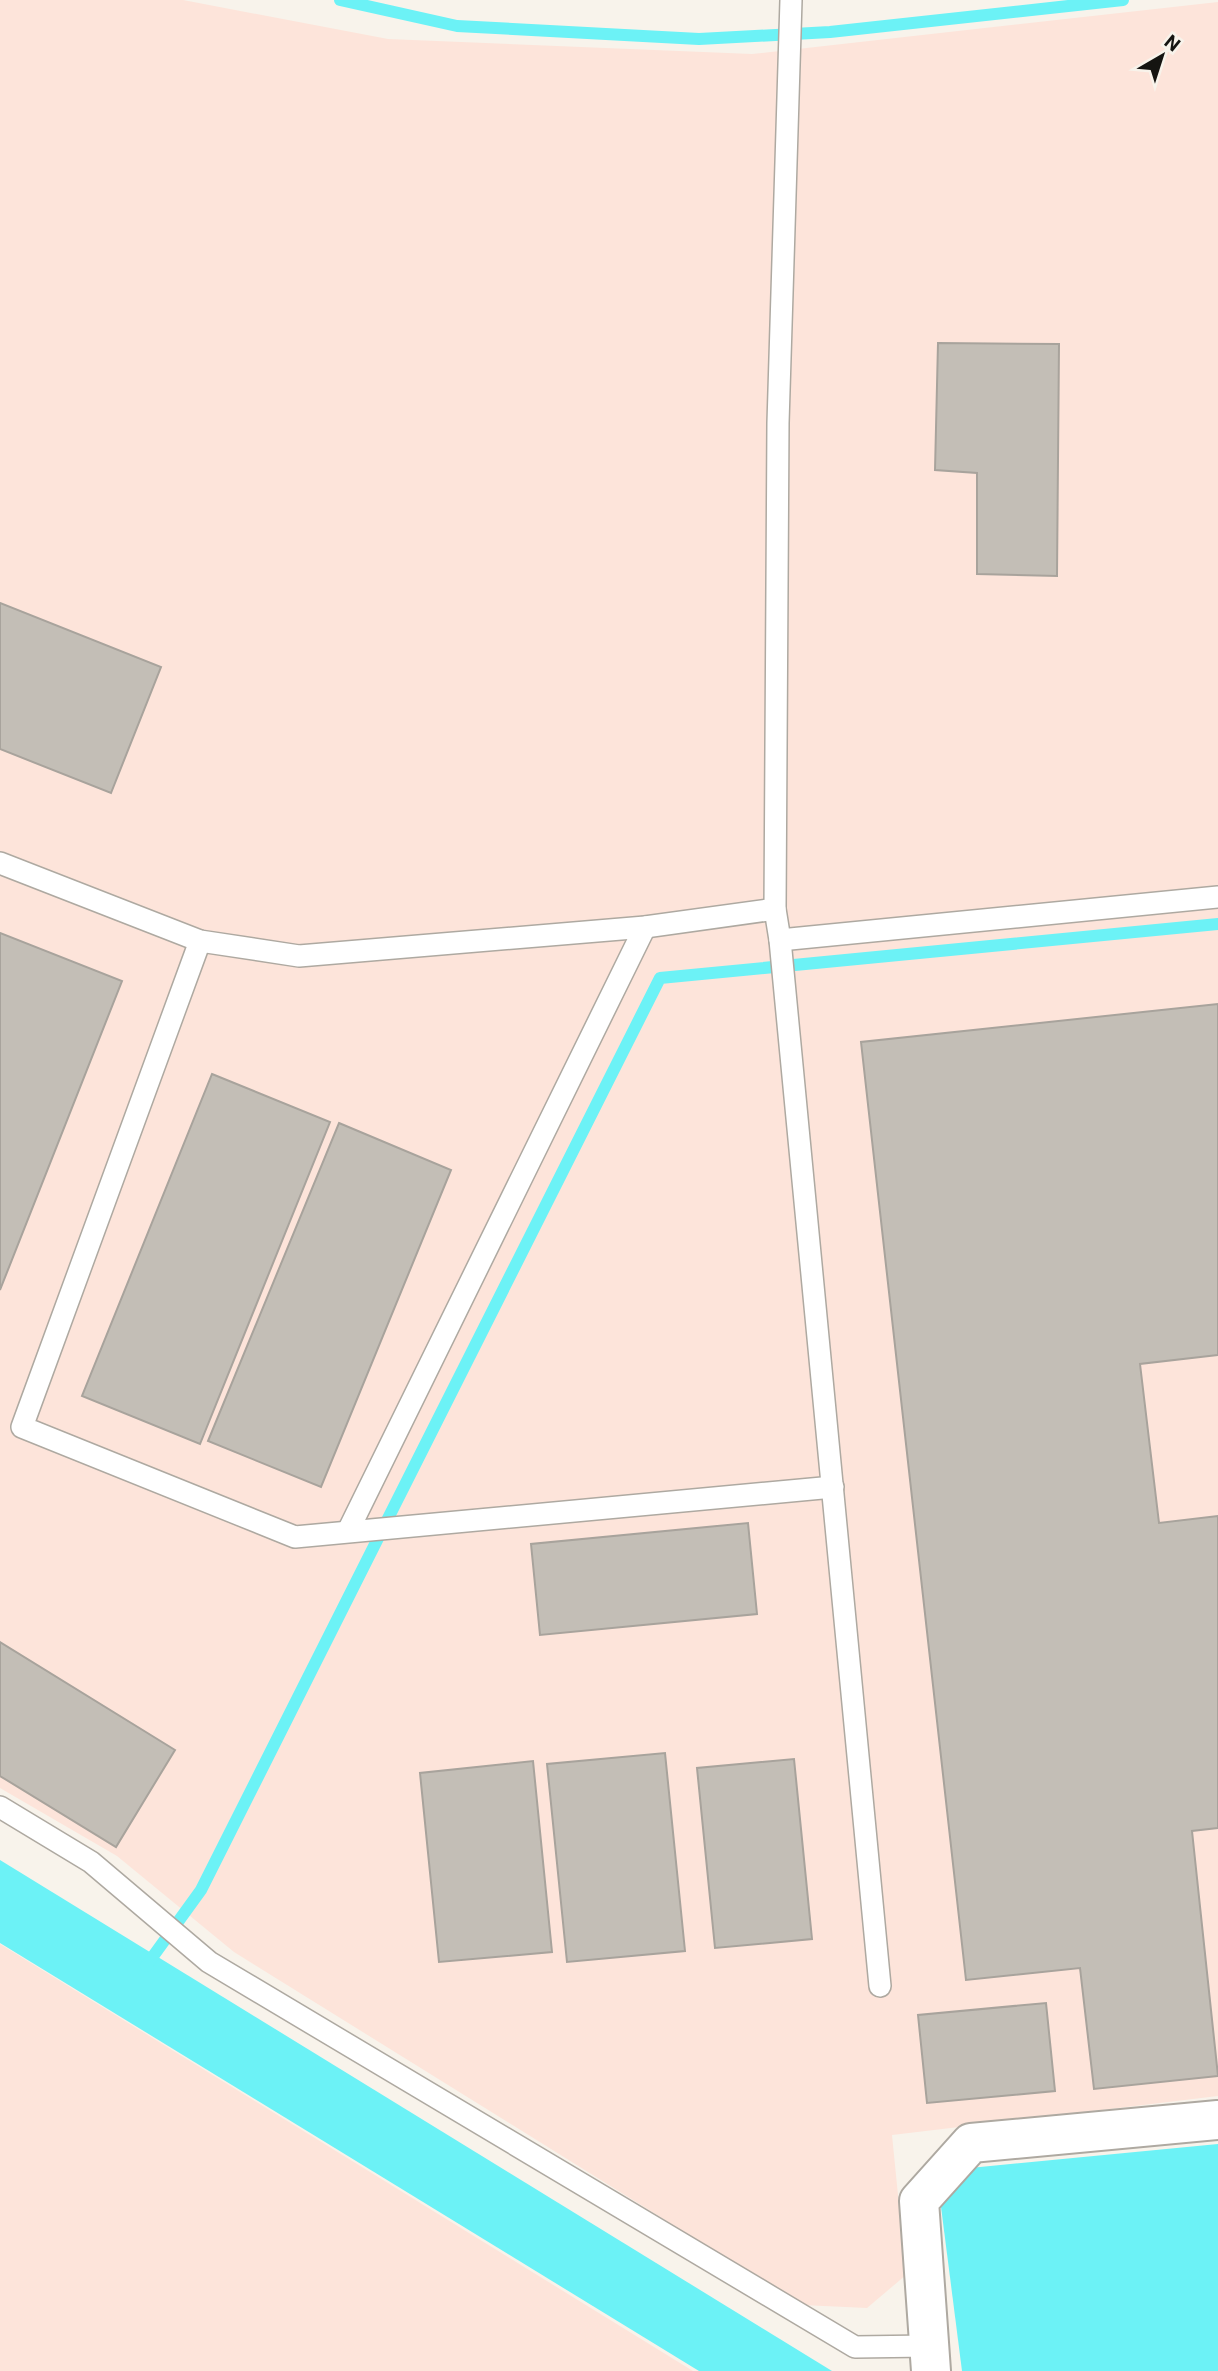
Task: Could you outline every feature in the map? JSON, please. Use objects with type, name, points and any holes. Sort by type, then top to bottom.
[{"type":"street","points":[[930,2358],[919,2201],[971,2144],[1218,2120]]},
{"type":"lane","points":[[790,8],[778,423],[775,909],[880,1986]]},
{"type":"lane","points":[[0,863],[200,942],[299,956],[645,927],[775,909]]},
{"type":"lane","points":[[780,940],[1218,897]]},
{"type":"lane","points":[[348,1531],[645,927]]},
{"type":"lane","points":[[200,942],[22,1427],[295,1537],[833,1487]]},
{"type":"lane","points":[[0,1807],[91,1861],[209,1962],[855,2347],[930,2358]]},
{"type":"shaded area","points":[[0,0],[183,0],[388,39],[752,54],[1218,2],[1218,2096],[892,2135],[906,2275],[867,2308],[802,2305],[234,1952],[117,1856],[0,1788]]},
{"type":"shaded area","points":[[0,1944],[693,2371],[0,2371]]},
{"type":"water","points":[[0,1860],[832,2371],[699,2371],[0,1943]]},
{"type":"water","points":[[1218,2144],[1218,2371],[962,2371],[940,2199],[970,2168]]},
{"type":"building","points":[[938,343],[1059,344],[1057,576],[977,574],[977,473],[935,470]]},
{"type":"building","points":[[0,603],[161,667],[111,793],[0,749]]},
{"type":"building","points":[[0,933],[122,981],[0,1290]]},
{"type":"building","points":[[1218,1004],[1218,1355],[1140,1364],[1159,1523],[1218,1516],[1218,1828],[1192,1831],[1218,2076],[1094,2089],[1080,1968],[966,1980],[861,1042]]},
{"type":"building","points":[[212,1074],[330,1122],[200,1444],[82,1396]]},
{"type":"building","points":[[339,1123],[451,1170],[321,1487],[208,1441]]},
{"type":"building","points":[[748,1523],[757,1614],[540,1635],[531,1544]]},
{"type":"building","points":[[0,1642],[175,1750],[116,1847],[0,1776]]},
{"type":"building","points":[[665,1753],[685,1951],[567,1962],[547,1764]]},
{"type":"building","points":[[794,1759],[812,1939],[715,1948],[697,1768]]},
{"type":"building","points":[[533,1761],[552,1952],[439,1962],[420,1773]]},
{"type":"building","points":[[1046,2003],[1055,2091],[927,2103],[918,2015]]},
{"type":"waterway","points":[[340,0],[457,26],[699,39],[830,32],[1123,0]]},
{"type":"waterway","points":[[146,1966],[201,1890],[660,978],[1218,924]]}]
